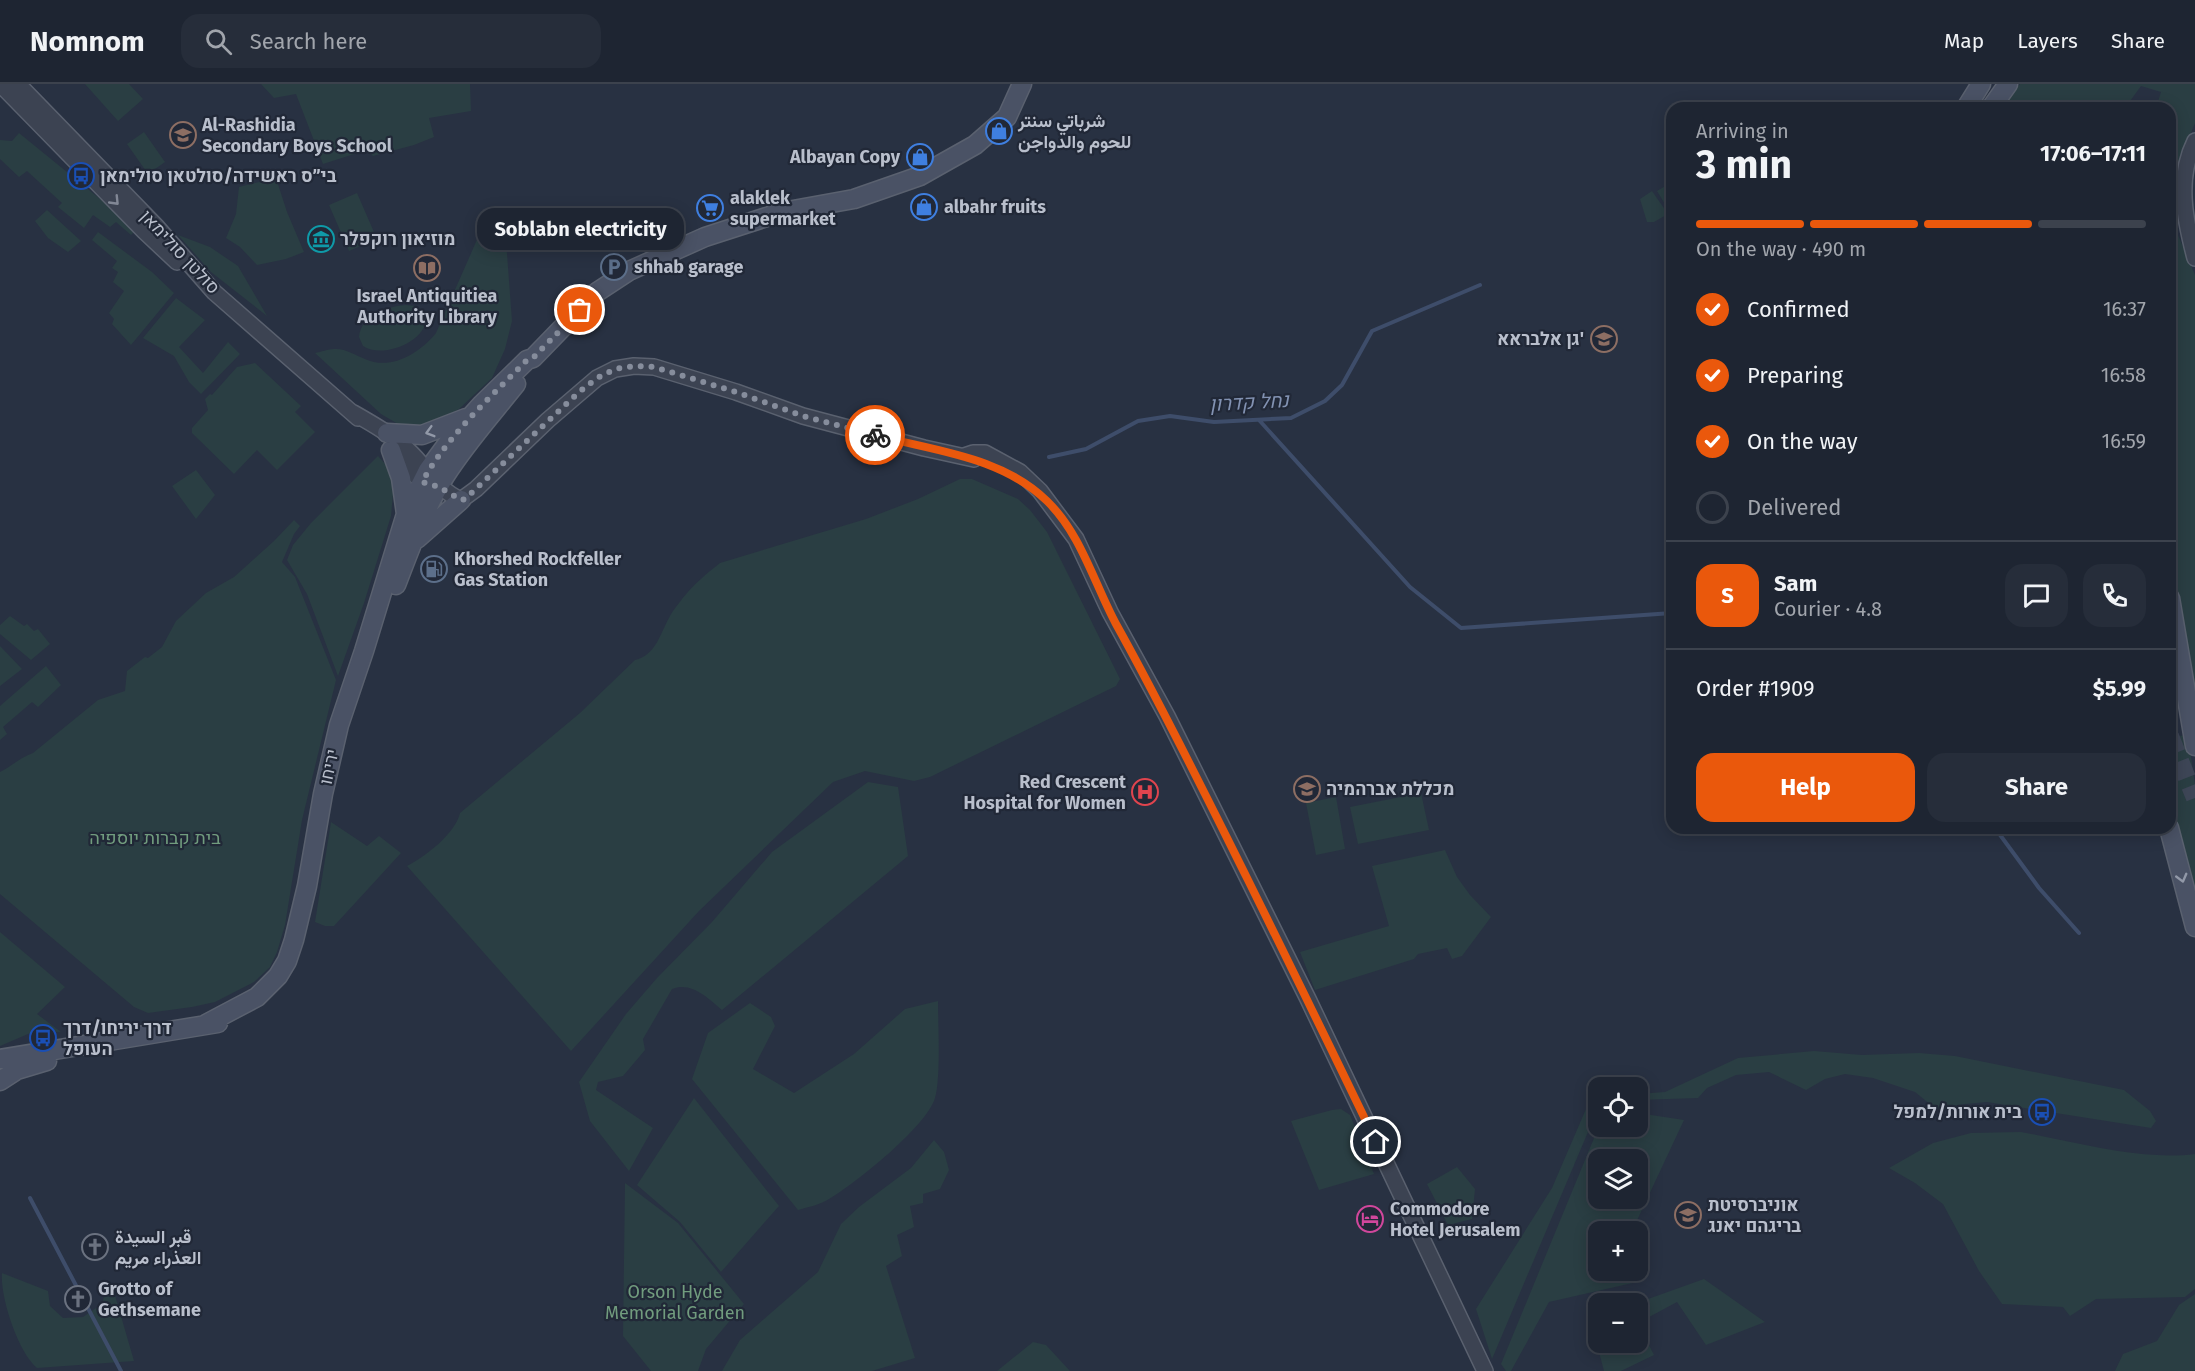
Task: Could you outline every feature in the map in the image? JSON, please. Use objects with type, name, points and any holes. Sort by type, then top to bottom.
[{"type":"main road","points":[[430,479],[460,454],[529,367],[533,358],[597,292],[613,280],[636,267],[705,237],[782,212],[854,198],[920,176],[975,145],[1007,117],[1022,84]]},
{"type":"main road","points":[[1970,102],[1981,84]]},
{"type":"main road","points":[[1995,102],[2007,86]]},
{"type":"main road","points":[[1999,102],[2007,86]]},
{"type":"main road","points":[[430,479],[470,416],[527,360],[533,358]]},
{"type":"main road","points":[[406,514],[401,478],[389,441],[422,435],[470,416]]},
{"type":"main road","name":"יריחו","points":[[0,1059],[226,1022],[264,1004],[291,974],[306,920],[307,886],[341,718],[406,514],[430,479]]},
{"type":"main road","name":"יריחו","points":[[364,651],[393,591],[412,544],[430,479]]},
{"type":"main road","points":[[412,544],[461,500]]},
{"type":"main road","points":[[2176,634],[2195,746]]},
{"type":"main road","points":[[2171,834],[2195,927]]},
{"type":"main road","name":"יריחו","points":[[0,1082],[17,1070],[44,1062],[79,1047]]},
{"type":"street","name":"סולטן סולימאן","points":[[6,86],[156,226],[214,292],[389,441],[430,479],[461,500]]},
{"type":"street","points":[[2195,141],[2185,169],[2184,192],[2188,231],[2195,258]]},
{"type":"street","points":[[461,500],[476,489],[548,420],[597,378],[615,369],[634,366],[654,367],[736,392],[803,416],[924,448],[964,456],[994,466],[1020,480],[1046,500],[1076,539],[1110,612],[1167,716],[1302,988],[1485,1371]]},
{"type":"green space","points":[[85,84],[129,84],[143,99],[118,121]]},
{"type":"green space","points":[[261,84],[470,84],[471,111],[429,118],[434,137],[414,145],[373,156],[367,150],[323,164],[296,94],[274,98]]},
{"type":"green space","points":[[2020,84],[2195,84],[2195,123],[2182,154],[2178,200],[2176,193],[2176,102],[2158,102],[2161,92],[2141,86],[2129,102],[2007,102]]},
{"type":"green space","points":[[144,132],[165,162],[148,174],[127,144]]},
{"type":"green space","points":[[19,133],[137,229],[131,235],[116,222],[110,227],[93,215],[84,228],[58,207],[62,203],[27,171],[19,177],[0,159],[0,140],[12,141]]},
{"type":"green space","points":[[276,178],[304,252],[286,259],[257,265],[240,247],[226,238],[236,214],[239,187]]},
{"type":"green space","points":[[1666,186],[1666,206],[1657,191]]},
{"type":"green space","points":[[1652,191],[1666,211],[1666,215],[1654,222],[1647,222],[1640,199]]},
{"type":"green space","points":[[357,193],[377,239],[349,251],[329,205]]},
{"type":"green space","points":[[47,210],[81,241],[68,252],[48,238],[35,221]]},
{"type":"green space","points":[[483,226],[501,233],[506,240],[512,321],[505,349],[492,378],[459,409],[438,422],[418,428],[398,424],[381,414],[315,353],[338,349],[375,362],[385,363],[404,358],[422,347],[436,333]]},
{"type":"green space","points":[[2176,230],[2195,275],[2195,692],[2181,607],[2176,592]]},
{"type":"green space","points":[[98,232],[152,272],[174,293],[131,345],[112,324],[114,319],[109,313],[124,291],[113,282],[118,272],[112,268],[117,261],[92,240]]},
{"type":"green space","points":[[178,235],[210,247],[238,266],[267,316],[211,272]]},
{"type":"green space","points":[[176,298],[205,320],[179,347],[203,373],[228,342],[240,354],[201,394],[189,382],[174,356],[143,338]]},
{"type":"green space","points":[[405,305],[416,306],[426,314],[426,323],[414,339],[404,345],[382,351],[363,346],[359,337],[364,323],[369,318],[383,310]]},
{"type":"green space","points":[[255,363],[301,406],[295,412],[315,432],[277,470],[257,450],[234,474],[192,433],[192,428],[208,410],[205,399],[210,394],[212,395],[237,367]]},
{"type":"green space","points":[[378,456],[387,466],[394,483],[391,516],[338,676],[307,594],[287,560],[293,545],[311,523]]},
{"type":"green space","points":[[196,470],[215,495],[196,519],[172,486]]},
{"type":"green space","points":[[960,479],[972,479],[1018,499],[1047,532],[1120,679],[1116,686],[930,777],[914,781],[865,771],[833,782],[699,911],[571,1051],[407,866],[431,850],[446,836],[460,813],[580,713],[635,660],[648,654],[682,599],[720,563],[866,519],[918,499]]},
{"type":"green space","name":"בית קברות יוספיה","points":[[294,520],[300,526],[282,562],[295,577],[336,680],[302,820],[285,925],[270,967],[254,982],[215,1002],[148,1013],[134,1007],[0,894],[0,772],[33,753],[98,700],[125,691],[127,671],[162,647],[176,621],[206,593],[234,577]]},
{"type":"green space","points":[[10,616],[24,626],[27,624],[34,631],[38,629],[50,644],[31,660],[0,634],[0,625]]},
{"type":"green space","points":[[0,646],[22,669],[0,686]]},
{"type":"green space","points":[[46,666],[61,685],[38,707],[32,702],[3,727],[7,734],[0,740],[0,706]]},
{"type":"green space","points":[[2188,735],[2195,785],[2195,907],[2176,830],[2176,736]]},
{"type":"green space","points":[[868,782],[898,787],[908,856],[722,1010],[692,989],[679,987],[672,989],[643,1039],[645,1050],[623,1076],[598,1082],[596,1090],[653,1128],[629,1171],[590,1121],[579,1082],[626,1014],[657,978],[712,922],[772,852]]},
{"type":"green space","points":[[1421,793],[1429,830],[1358,844],[1350,807]]},
{"type":"green space","points":[[1336,797],[1345,849],[1316,855],[1306,803]]},
{"type":"green space","points":[[331,822],[367,846],[379,836],[401,853],[334,926],[325,926],[315,922]]},
{"type":"green space","points":[[1445,850],[1457,877],[1491,917],[1462,956],[1452,959],[1447,948],[1418,954],[1414,959],[1315,990],[1300,952],[1389,926],[1372,866]]},
{"type":"green space","points":[[0,932],[65,987],[37,1014],[61,1032],[35,1031],[0,1046]]},
{"type":"green space","points":[[938,1001],[938,1077],[935,1098],[929,1110],[905,1138],[872,1168],[841,1192],[814,1206],[798,1210],[692,1079],[708,1033],[750,1003],[771,1017],[775,1026],[753,1069],[794,1093],[854,1054],[905,1009]]},
{"type":"green space","points":[[1814,1051],[1862,1055],[1919,1053],[1955,1056],[2124,1090],[2150,1111],[2156,1121],[2151,1128],[1987,1102],[1936,1109],[1915,1092],[1873,1078],[1845,1074],[1825,1079],[1806,1090],[1769,1072],[1736,1075],[1707,1088],[1698,1098],[1648,1100],[1648,1093],[1665,1092],[1738,1058]]},
{"type":"green space","points":[[694,1098],[779,1206],[721,1272],[680,1222],[637,1185]]},
{"type":"green space","points":[[1588,1104],[1588,1132],[1492,1359],[1476,1309],[1552,1188]]},
{"type":"green space","points":[[1341,1109],[1350,1115],[1374,1174],[1319,1190],[1291,1121]]},
{"type":"green space","points":[[1648,1115],[1684,1120],[1648,1197],[1648,1149],[1590,1149],[1594,1137],[1648,1137]]},
{"type":"green space","points":[[2021,1132],[2130,1153],[2195,1154],[2195,1289],[2185,1297],[2096,1299],[2070,1316],[2063,1307],[2002,1304],[1979,1271],[1943,1204],[1915,1183],[1889,1168],[1933,1143],[1971,1133]]},
{"type":"green space","points":[[934,1140],[944,1152],[949,1170],[940,1189],[923,1194],[923,1203],[910,1206],[914,1227],[897,1235],[902,1256],[886,1266],[915,1358],[872,1371],[722,1371],[740,1340],[818,1272],[841,1224],[859,1207],[911,1168]]},
{"type":"green space","points":[[1588,1153],[1588,1209],[1642,1209],[1637,1221],[1588,1221],[1588,1281],[1637,1282],[1549,1302],[1511,1371],[1506,1371],[1501,1364]]},
{"type":"green space","points":[[1457,1167],[1475,1189],[1472,1219],[1448,1225],[1427,1184]]},
{"type":"green space","name":"Orson Hyde Memorial Garden","points":[[625,1183],[678,1223],[744,1304],[706,1349],[698,1371],[651,1371],[623,1336]]},
{"type":"green space","points":[[2,1273],[48,1291],[50,1306],[63,1318],[83,1317],[102,1304],[105,1293],[114,1292],[134,1361],[37,1368],[23,1350],[12,1324],[4,1296]]},
{"type":"green space","points":[[1704,1279],[1765,1322],[1706,1345],[1677,1302],[1648,1318],[1648,1299]]},
{"type":"green space","points":[[2195,1294],[2195,1371],[2115,1371],[2123,1354],[2157,1341],[2179,1305]]},
{"type":"green space","points":[[1033,1342],[1046,1345],[1070,1371],[997,1371]]},
{"type":"green space","points":[[1648,1343],[1654,1355],[1621,1371],[1604,1371],[1599,1353],[1648,1353]]},
{"type":"waterway","name":"נחל קדרון","points":[[1049,457],[1086,449],[1138,421],[1170,416],[1214,422],[1291,418],[1325,401],[1342,385],[1372,331],[1480,285]]},
{"type":"waterway","points":[[1259,420],[1410,587],[1461,628],[1666,613]]},
{"type":"waterway","points":[[1999,834],[2039,888],[2079,933]]},
{"type":"waterway","points":[[30,1198],[121,1371]]},
{"type":"tunnel","points":[[2176,751],[2195,798]]},
{"type":"way so far","points":[[580,310],[533,358],[527,360],[470,416],[428,470],[422,482],[439,487],[461,500],[465,499],[548,420],[597,378],[615,369],[634,366],[654,367],[736,392],[803,416],[875,435]]},
{"type":"place","name":"شرباتي سنتر للحوم والدواجن","points":[[999,131]]},
{"type":"place","name":"Al-Rashidia Secondary Boys School","points":[[183,135]]},
{"type":"place","name":"Albayan Copy","points":[[920,157]]},
{"type":"place","name":"בי״ס ראשידה/סולטאן סולימאן","points":[[81,176]]},
{"type":"place","name":"albahr fruits","points":[[924,207]]},
{"type":"place","name":"alaklek supermarket","points":[[710,208]]},
{"type":"place","name":"מוזיאון רוקפלר","points":[[321,239]]},
{"type":"place","name":"shhab garage","points":[[614,267]]},
{"type":"place","name":"Israel Antiquitiea Authority Library","points":[[427,268]]},
{"type":"place","name":"Soblabn electricity","points":[[580,310]]},
{"type":"place","name":"גן אלבראא'","points":[[1604,339]]},
{"type":"place","name":"Khorshed Rockfeller Gas Station","points":[[434,569]]},
{"type":"place","name":"מכללת אברהמיה","points":[[1307,789]]},
{"type":"place","name":"Red Crescent Hospital for Women","points":[[1145,792]]},
{"type":"place","name":"דרך יריחו/דרך העופל","points":[[43,1038]]},
{"type":"place","name":"בית אורות/למפל","points":[[2042,1112]]},
{"type":"place","name":"אוניברסיטת בריגהם יאנג","points":[[1688,1215]]},
{"type":"place","name":"Commodore Hotel Jerusalem","points":[[1370,1219]]},
{"type":"place","name":"قبر السيدة العذراء مريم","points":[[95,1247]]},
{"type":"place","name":"Grotto of Gethsemane","points":[[78,1299]]},
{"type":"route","points":[[875,435],[964,456],[994,466],[1020,480],[1046,500],[1065,522],[1076,539],[1110,612],[1167,716],[1308,999],[1376,1142]]}]
